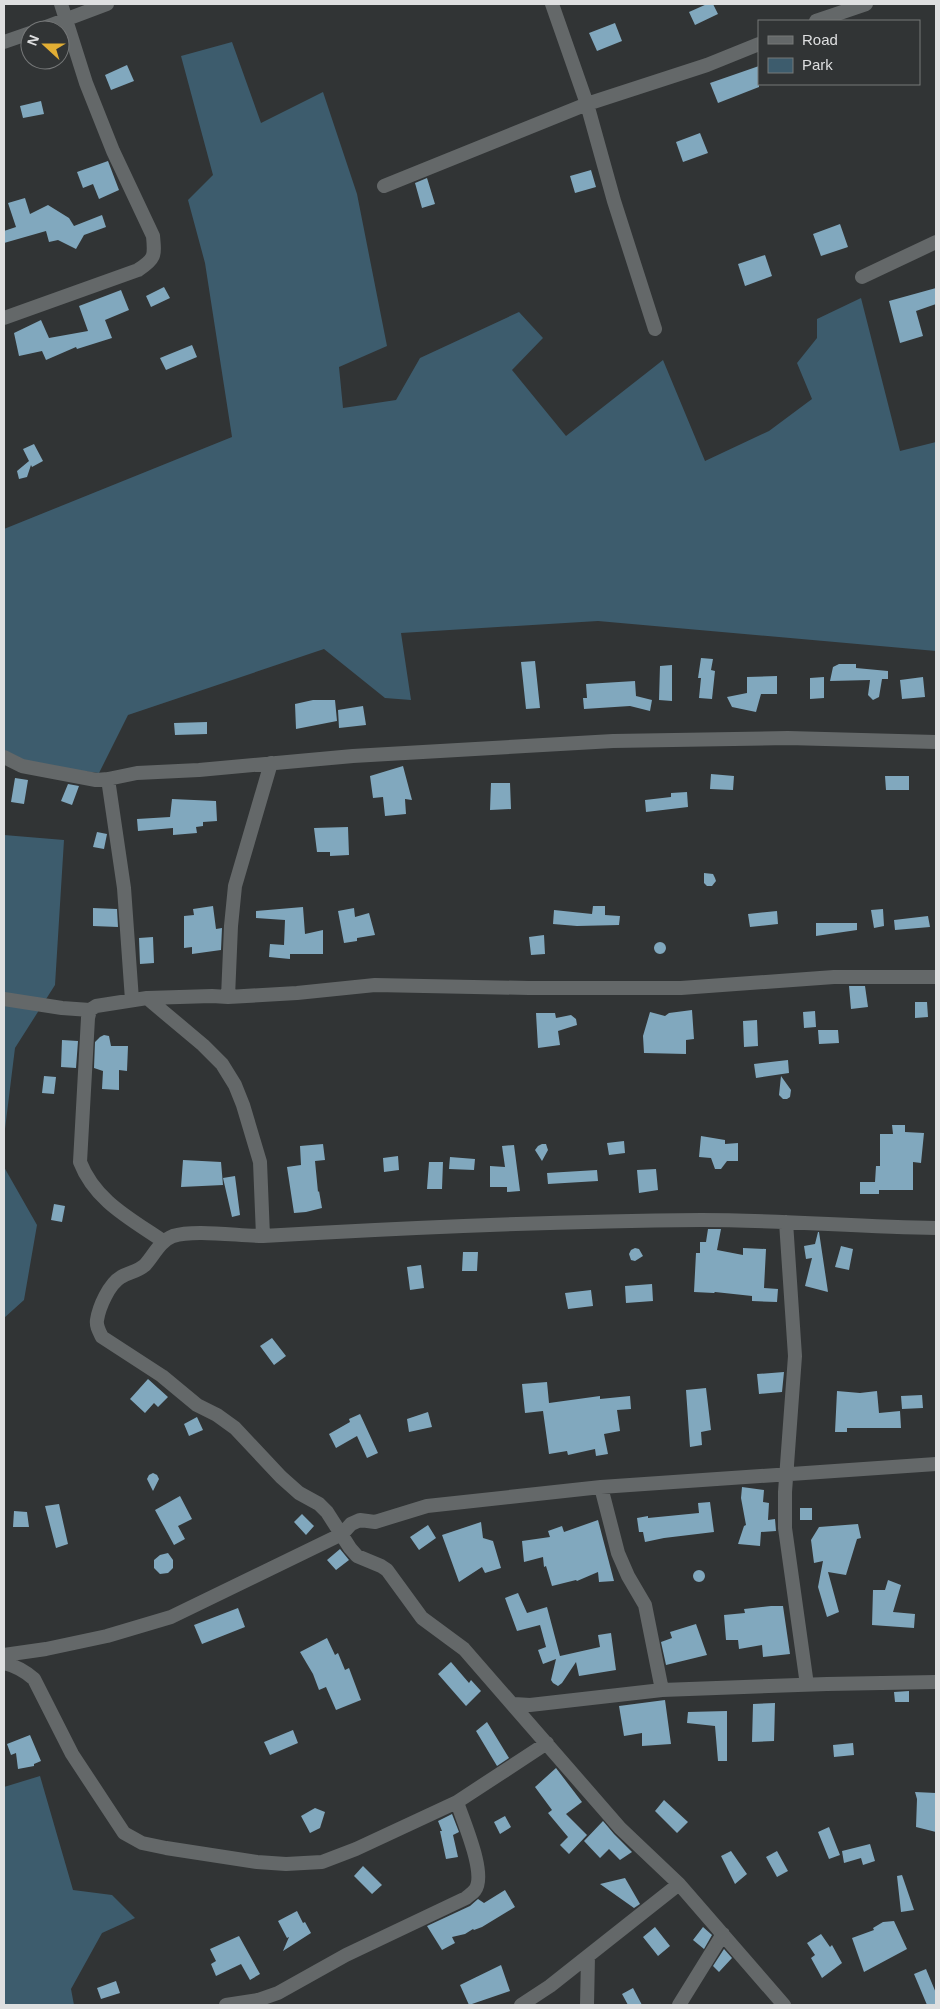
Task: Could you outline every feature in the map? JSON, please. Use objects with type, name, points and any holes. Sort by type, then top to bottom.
[{"type":"street","points":[[61,4],[67,20],[107,4]]},
{"type":"street","points":[[552,4],[587,104],[614,201],[656,329]]},
{"type":"street","points":[[819,20],[866,4]]},
{"type":"street","points":[[4,318],[138,270],[151,262],[155,251],[153,236],[113,151],[86,83],[70,30]]},
{"type":"street","points":[[4,42],[20,36]]},
{"type":"street","points":[[384,186],[587,104],[707,65],[758,44]]},
{"type":"street","points":[[862,277],[936,242]]},
{"type":"street","points":[[4,757],[22,766],[96,780],[137,772],[199,770],[353,756],[613,741],[788,738],[936,742]]},
{"type":"street","points":[[228,998],[231,926],[236,886],[271,763]]},
{"type":"street","points":[[108,779],[124,888],[132,1000]]},
{"type":"street","points":[[4,999],[62,1008],[90,1010],[96,1006],[147,998],[212,996],[228,998],[297,994],[375,985],[681,988],[834,977],[936,977]]},
{"type":"street","points":[[147,998],[203,1044],[222,1064],[235,1085],[260,1162],[264,1236]]},
{"type":"street","points":[[90,1010],[80,1162],[86,1178],[110,1205],[163,1241]]},
{"type":"street","points":[[784,2005],[679,1884],[620,1828],[514,1704],[464,1649],[422,1618],[387,1570],[357,1556],[328,1512],[319,1504],[298,1493],[235,1428],[217,1415],[197,1405],[162,1376],[102,1337],[97,1328],[97,1320],[113,1284],[121,1277],[134,1273],[143,1266],[163,1241],[172,1236],[186,1234],[264,1236],[484,1224],[702,1220],[936,1228]]},
{"type":"street","points":[[786,1222],[794,1356],[786,1528],[807,1684]]},
{"type":"street","points":[[4,1655],[46,1649],[107,1636],[171,1617],[342,1534],[351,1524],[360,1520],[375,1522],[427,1506],[601,1486],[936,1464]]},
{"type":"street","points":[[601,1486],[618,1554],[644,1605],[662,1690]]},
{"type":"street","points":[[4,1663],[14,1665],[34,1679],[86,1778],[124,1833],[142,1843],[258,1862],[286,1864],[322,1862],[356,1849],[457,1802],[547,1743]]},
{"type":"street","points":[[514,1704],[530,1705],[662,1690],[807,1684],[936,1682]]},
{"type":"street","points":[[226,2005],[258,2000],[278,1992],[346,1955],[466,1898],[475,1890],[479,1880],[478,1866],[457,1802]]},
{"type":"street","points":[[521,2005],[550,1986],[679,1884]]},
{"type":"street","points":[[679,2005],[724,1934]]},
{"type":"street","points":[[587,2005],[588,1956]]},
{"type":"green space","points":[[232,42],[261,123],[323,92],[357,194],[387,346],[339,367],[343,408],[396,400],[420,358],[519,312],[543,338],[512,370],[566,436],[663,360],[705,461],[769,431],[812,399],[797,363],[817,338],[817,319],[861,298],[900,451],[936,442],[936,651],[598,621],[401,633],[411,700],[385,698],[324,649],[128,715],[99,773],[4,762],[4,529],[232,437],[205,263],[188,200],[213,175],[181,56]]},
{"type":"green space","points":[[4,835],[64,840],[55,985],[15,1048],[4,1137]]},
{"type":"green space","points":[[4,1167],[37,1225],[24,1300],[4,1318]]},
{"type":"green space","points":[[40,1776],[73,1890],[112,1895],[135,1918],[102,1933],[71,1989],[74,2005],[4,2005],[4,1787]]},
{"type":"building","points":[[707,4],[713,4],[718,14],[695,25],[689,12]]},
{"type":"building","points":[[615,23],[622,41],[597,51],[589,33]]},
{"type":"building","points":[[127,65],[134,81],[111,90],[105,75]]},
{"type":"building","points":[[758,66],[759,87],[718,103],[710,83]]},
{"type":"building","points":[[41,101],[44,114],[23,118],[20,106]]},
{"type":"building","points":[[700,133],[708,153],[683,162],[676,142]]},
{"type":"building","points":[[108,161],[119,190],[99,199],[93,184],[83,188],[77,172]]},
{"type":"building","points":[[591,170],[596,187],[575,193],[570,176]]},
{"type":"building","points":[[427,178],[435,204],[422,208],[415,183]]},
{"type":"building","points":[[25,198],[30,214],[48,205],[69,218],[74,226],[102,215],[106,227],[84,235],[76,249],[58,240],[49,242],[46,231],[4,243],[4,231],[16,227],[8,203]]},
{"type":"building","points":[[840,224],[848,247],[821,256],[813,234]]},
{"type":"building","points":[[765,255],[772,276],[745,286],[738,264]]},
{"type":"building","points":[[164,287],[170,298],[151,307],[146,296]]},
{"type":"building","points":[[936,288],[936,304],[916,311],[923,336],[900,343],[889,301]]},
{"type":"building","points":[[121,290],[129,310],[105,320],[112,338],[77,349],[76,347],[46,360],[42,351],[19,356],[14,333],[41,320],[49,338],[88,331],[79,306]]},
{"type":"building","points":[[192,345],[197,357],[166,370],[160,358]]},
{"type":"building","points":[[34,444],[43,461],[32,467],[31,465],[27,477],[19,479],[17,471],[29,461],[23,449]]},
{"type":"building","points":[[701,658],[713,659],[711,670],[715,671],[712,699],[699,698],[701,678],[698,678]]},
{"type":"building","points":[[535,661],[540,708],[526,709],[521,662]]},
{"type":"building","points":[[839,664],[856,664],[856,668],[888,671],[888,679],[882,679],[879,697],[873,700],[868,695],[870,680],[830,681],[833,667]]},
{"type":"building","points":[[672,665],[672,701],[659,700],[660,666]]},
{"type":"building","points":[[777,676],[777,694],[761,694],[756,712],[732,707],[727,697],[747,693],[747,677]]},
{"type":"building","points":[[824,677],[824,698],[810,699],[810,678]]},
{"type":"building","points":[[923,677],[925,697],[902,699],[900,680]]},
{"type":"building","points":[[635,681],[636,696],[652,700],[650,711],[630,706],[584,709],[583,698],[587,698],[586,684]]},
{"type":"building","points":[[313,700],[335,700],[337,721],[296,729],[295,704]]},
{"type":"building","points":[[363,706],[366,725],[339,728],[338,710]]},
{"type":"building","points":[[207,722],[207,734],[175,735],[174,723]]},
{"type":"building","points":[[403,766],[412,800],[405,799],[406,814],[385,816],[383,797],[373,798],[370,776]]},
{"type":"building","points":[[711,774],[734,776],[733,790],[710,789]]},
{"type":"building","points":[[885,776],[909,776],[909,790],[886,790]]},
{"type":"building","points":[[15,778],[28,780],[24,804],[11,802]]},
{"type":"building","points":[[491,783],[510,783],[511,809],[490,810]]},
{"type":"building","points":[[68,784],[79,786],[72,805],[61,801]]},
{"type":"building","points":[[687,792],[688,807],[646,812],[645,800],[671,797],[671,793]]},
{"type":"building","points":[[172,799],[216,801],[217,821],[203,822],[203,826],[196,827],[197,833],[173,835],[173,828],[138,831],[137,819],[170,817]]},
{"type":"building","points":[[348,827],[349,855],[330,856],[330,852],[317,852],[314,828]]},
{"type":"building","points":[[97,832],[107,834],[104,849],[93,847]]},
{"type":"building","points":[[704,873],[713,874],[716,881],[712,886],[707,886],[704,883]]},
{"type":"building","points":[[213,906],[216,929],[222,928],[221,950],[192,954],[192,947],[184,948],[184,916],[194,915],[193,909]]},
{"type":"building","points":[[593,906],[605,906],[605,915],[620,916],[619,925],[577,926],[553,924],[554,910],[592,914]]},
{"type":"building","points":[[303,907],[305,934],[323,930],[323,954],[290,954],[290,959],[269,957],[270,944],[284,945],[285,920],[256,918],[256,911]]},
{"type":"building","points":[[93,908],[117,909],[118,927],[93,926]]},
{"type":"building","points":[[354,908],[355,917],[369,913],[375,935],[357,938],[357,941],[344,943],[338,911]]},
{"type":"building","points":[[883,909],[884,926],[874,928],[871,910]]},
{"type":"building","points":[[777,911],[778,924],[750,927],[748,914]]},
{"type":"building","points":[[928,916],[930,927],[895,930],[894,920]]},
{"type":"building","points":[[816,923],[857,923],[857,930],[816,936]]},
{"type":"building","points":[[544,935],[545,954],[531,955],[529,937]]},
{"type":"building","points":[[153,937],[154,963],[140,964],[139,938]]},
{"type":"building","points":[[658,942],[662,942],[666,948],[662,954],[658,954],[654,950],[654,946]]},
{"type":"building","points":[[849,986],[865,986],[868,1007],[851,1009]]},
{"type":"building","points":[[915,1002],[927,1002],[928,1017],[915,1018]]},
{"type":"building","points":[[692,1010],[694,1039],[686,1040],[686,1054],[644,1053],[643,1036],[650,1012],[665,1016],[669,1013]]},
{"type":"building","points":[[815,1011],[816,1027],[804,1028],[803,1012]]},
{"type":"building","points":[[536,1013],[555,1013],[556,1018],[571,1015],[576,1019],[577,1025],[558,1031],[560,1045],[538,1048]]},
{"type":"building","points":[[757,1020],[758,1046],[744,1047],[743,1021]]},
{"type":"building","points":[[818,1030],[838,1030],[839,1043],[819,1044]]},
{"type":"building","points":[[104,1035],[109,1036],[111,1046],[128,1046],[127,1071],[119,1070],[119,1090],[102,1089],[103,1071],[94,1068],[95,1042]]},
{"type":"building","points":[[62,1040],[78,1041],[76,1068],[61,1067]]},
{"type":"building","points":[[788,1060],[789,1073],[756,1078],[754,1064]]},
{"type":"building","points":[[44,1076],[56,1077],[54,1094],[42,1093]]},
{"type":"building","points":[[781,1076],[791,1090],[790,1097],[787,1099],[783,1099],[779,1095]]},
{"type":"building","points":[[892,1125],[905,1125],[905,1132],[924,1133],[921,1163],[913,1162],[913,1190],[879,1190],[879,1194],[860,1194],[860,1182],[875,1182],[876,1166],[880,1166],[880,1134],[893,1134]]},
{"type":"building","points":[[701,1136],[725,1140],[725,1144],[738,1143],[738,1161],[727,1161],[721,1169],[715,1169],[711,1158],[699,1157]]},
{"type":"building","points":[[624,1141],[625,1153],[609,1155],[607,1143]]},
{"type":"building","points":[[323,1144],[325,1160],[315,1161],[318,1192],[322,1208],[294,1213],[287,1167],[301,1165],[300,1146]]},
{"type":"building","points":[[542,1144],[546,1144],[548,1150],[542,1161],[535,1150]]},
{"type":"building","points":[[514,1145],[520,1191],[507,1192],[507,1187],[490,1187],[490,1166],[505,1167],[502,1146]]},
{"type":"building","points":[[398,1156],[399,1170],[384,1172],[383,1158]]},
{"type":"building","points":[[450,1157],[475,1159],[474,1170],[449,1169]]},
{"type":"building","points":[[183,1160],[221,1162],[223,1185],[181,1187]]},
{"type":"building","points":[[429,1162],[443,1162],[442,1189],[427,1189]]},
{"type":"building","points":[[656,1169],[658,1190],[639,1193],[637,1170]]},
{"type":"building","points":[[597,1170],[598,1181],[548,1184],[547,1173]]},
{"type":"building","points":[[235,1176],[240,1215],[232,1217],[223,1178]]},
{"type":"building","points":[[54,1204],[65,1206],[62,1222],[51,1220]]},
{"type":"building","points":[[708,1229],[721,1229],[717,1250],[743,1255],[743,1248],[766,1249],[764,1288],[778,1289],[777,1302],[752,1301],[752,1296],[694,1292],[696,1253],[700,1253],[700,1242],[706,1242]]},
{"type":"building","points":[[818,1232],[828,1292],[805,1286],[812,1258],[806,1259],[804,1246],[815,1244]]},
{"type":"building","points":[[841,1246],[853,1249],[849,1270],[835,1267]]},
{"type":"building","points":[[635,1248],[639,1249],[643,1256],[635,1261],[631,1260],[629,1254]]},
{"type":"building","points":[[463,1252],[478,1252],[477,1271],[462,1271]]},
{"type":"building","points":[[421,1265],[424,1288],[410,1290],[407,1267]]},
{"type":"building","points":[[652,1284],[653,1301],[626,1303],[625,1286]]},
{"type":"building","points":[[591,1290],[593,1306],[568,1309],[565,1293]]},
{"type":"building","points":[[272,1338],[286,1356],[274,1365],[260,1346]]},
{"type":"building","points":[[784,1372],[782,1392],[759,1394],[757,1374]]},
{"type":"building","points":[[148,1379],[168,1397],[158,1407],[154,1403],[145,1413],[130,1399]]},
{"type":"building","points":[[547,1382],[549,1403],[600,1396],[600,1399],[630,1396],[631,1409],[617,1410],[620,1431],[604,1434],[608,1454],[596,1456],[595,1449],[568,1455],[567,1451],[549,1454],[543,1411],[525,1413],[522,1384]]},
{"type":"building","points":[[706,1388],[711,1430],[701,1432],[702,1445],[690,1447],[686,1390]]},
{"type":"building","points":[[837,1391],[860,1393],[877,1391],[879,1413],[900,1411],[901,1428],[847,1428],[847,1432],[835,1432]]},
{"type":"building","points":[[922,1395],[923,1408],[902,1409],[901,1396]]},
{"type":"building","points":[[428,1412],[432,1427],[409,1432],[407,1419]]},
{"type":"building","points":[[360,1414],[378,1453],[367,1458],[357,1436],[336,1448],[329,1434],[350,1422],[349,1419]]},
{"type":"building","points":[[197,1417],[203,1430],[189,1436],[184,1424]]},
{"type":"building","points":[[153,1473],[159,1479],[153,1491],[147,1479]]},
{"type":"building","points":[[742,1487],[764,1490],[763,1502],[769,1503],[768,1520],[775,1519],[776,1531],[761,1532],[760,1546],[738,1544],[746,1525],[741,1498]]},
{"type":"building","points":[[180,1496],[192,1519],[178,1526],[185,1539],[174,1545],[155,1510]]},
{"type":"building","points":[[710,1502],[714,1532],[645,1542],[643,1532],[639,1532],[637,1518],[699,1513],[698,1503]]},
{"type":"building","points":[[59,1504],[68,1544],[56,1548],[45,1506]]},
{"type":"building","points":[[800,1508],[812,1508],[812,1520],[800,1520]]},
{"type":"building","points":[[14,1511],[27,1512],[29,1527],[13,1527]]},
{"type":"building","points":[[302,1514],[314,1526],[306,1535],[294,1522]]},
{"type":"building","points":[[598,1520],[614,1581],[599,1582],[598,1572],[577,1581],[552,1586],[546,1566],[544,1567],[543,1557],[524,1562],[522,1541],[550,1537],[548,1531],[562,1526],[564,1532]]},
{"type":"building","points":[[481,1522],[483,1538],[493,1541],[501,1568],[485,1573],[482,1567],[459,1582],[442,1535]]},
{"type":"building","points":[[858,1524],[861,1538],[857,1539],[846,1575],[828,1572],[839,1612],[827,1617],[818,1587],[823,1561],[814,1563],[811,1540],[819,1527]]},
{"type":"building","points":[[428,1525],[436,1538],[419,1550],[410,1537]]},
{"type":"building","points":[[340,1549],[349,1560],[336,1570],[327,1560]]},
{"type":"building","points":[[168,1553],[173,1560],[173,1568],[168,1573],[160,1574],[154,1568],[154,1560],[160,1555]]},
{"type":"building","points":[[697,1570],[701,1570],[705,1576],[701,1582],[697,1582],[693,1578],[693,1574]]},
{"type":"building","points":[[888,1580],[901,1585],[893,1612],[915,1614],[914,1628],[872,1625],[873,1590],[885,1590]]},
{"type":"building","points":[[518,1593],[527,1613],[547,1607],[560,1656],[600,1647],[598,1635],[611,1633],[616,1670],[579,1676],[576,1662],[562,1683],[558,1686],[553,1683],[551,1680],[556,1659],[543,1664],[538,1650],[546,1647],[540,1625],[517,1631],[505,1598]]},
{"type":"building","points":[[783,1606],[790,1654],[763,1657],[762,1645],[739,1649],[738,1640],[726,1640],[724,1615],[745,1613],[744,1609]]},
{"type":"building","points":[[238,1608],[245,1627],[202,1644],[194,1625]]},
{"type":"building","points":[[696,1624],[707,1655],[666,1665],[661,1642],[672,1638],[670,1632]]},
{"type":"building","points":[[327,1638],[335,1655],[338,1653],[345,1670],[349,1668],[361,1700],[336,1710],[326,1687],[319,1690],[313,1674],[300,1652]]},
{"type":"building","points":[[451,1662],[469,1683],[471,1680],[481,1691],[466,1706],[438,1674]]},
{"type":"building","points":[[909,1691],[909,1702],[895,1702],[894,1692]]},
{"type":"building","points":[[665,1700],[671,1744],[642,1746],[642,1733],[624,1736],[619,1706]]},
{"type":"building","points":[[775,1703],[774,1741],[752,1742],[753,1704]]},
{"type":"building","points":[[727,1711],[727,1761],[718,1761],[715,1726],[687,1723],[688,1712]]},
{"type":"building","points":[[487,1722],[509,1758],[497,1766],[476,1731]]},
{"type":"building","points":[[293,1730],[298,1743],[270,1755],[264,1742]]},
{"type":"building","points":[[30,1735],[41,1761],[34,1764],[34,1766],[18,1769],[16,1753],[11,1755],[7,1744]]},
{"type":"building","points":[[853,1743],[854,1755],[834,1757],[833,1745]]},
{"type":"building","points":[[556,1768],[582,1802],[566,1814],[587,1835],[569,1854],[560,1845],[568,1837],[548,1813],[552,1810],[535,1787]]},
{"type":"building","points":[[915,1792],[936,1793],[936,1832],[916,1827],[917,1799]]},
{"type":"building","points":[[664,1800],[688,1822],[677,1833],[655,1811]]},
{"type":"building","points":[[315,1808],[325,1812],[320,1828],[310,1833],[301,1816]]},
{"type":"building","points":[[452,1814],[459,1832],[453,1835],[458,1857],[446,1859],[440,1831],[442,1831],[438,1821]]},
{"type":"building","points":[[505,1816],[511,1827],[500,1834],[494,1822]]},
{"type":"building","points":[[603,1821],[632,1852],[620,1860],[609,1849],[600,1858],[584,1841]]},
{"type":"building","points":[[829,1827],[840,1855],[829,1859],[818,1832]]},
{"type":"building","points":[[870,1844],[875,1861],[863,1865],[861,1858],[844,1863],[842,1851]]},
{"type":"building","points":[[731,1851],[747,1874],[735,1884],[721,1856]]},
{"type":"building","points":[[777,1851],[788,1871],[777,1877],[766,1857]]},
{"type":"building","points":[[363,1866],[382,1885],[372,1894],[354,1876]]},
{"type":"building","points":[[902,1875],[914,1910],[901,1912],[897,1876]]},
{"type":"building","points":[[625,1878],[640,1904],[634,1908],[600,1884]]},
{"type":"building","points":[[505,1890],[515,1907],[482,1927],[452,1937],[455,1943],[442,1950],[427,1926],[470,1906],[478,1899],[484,1903]]},
{"type":"building","points":[[297,1911],[311,1933],[283,1951],[289,1937],[287,1938],[278,1921]]},
{"type":"building","points":[[894,1921],[907,1949],[864,1972],[852,1938],[874,1930],[873,1928],[883,1922]]},
{"type":"building","points":[[655,1927],[670,1946],[658,1956],[643,1937]]},
{"type":"building","points":[[703,1927],[712,1935],[704,1949],[693,1940]]},
{"type":"building","points":[[821,1934],[830,1947],[832,1945],[842,1963],[822,1978],[811,1958],[815,1955],[807,1943]]},
{"type":"building","points":[[239,1936],[260,1974],[250,1980],[241,1964],[216,1976],[211,1964],[216,1961],[210,1949]]},
{"type":"building","points":[[724,1949],[732,1958],[719,1972],[713,1966]]},
{"type":"building","points":[[501,1965],[510,1991],[469,2005],[460,1985]]},
{"type":"building","points":[[926,1969],[936,1993],[936,2005],[927,2005],[914,1974]]},
{"type":"building","points":[[116,1981],[120,1993],[101,1999],[97,1988]]},
{"type":"building","points":[[633,1988],[642,2005],[628,2005],[622,1994]]}]
